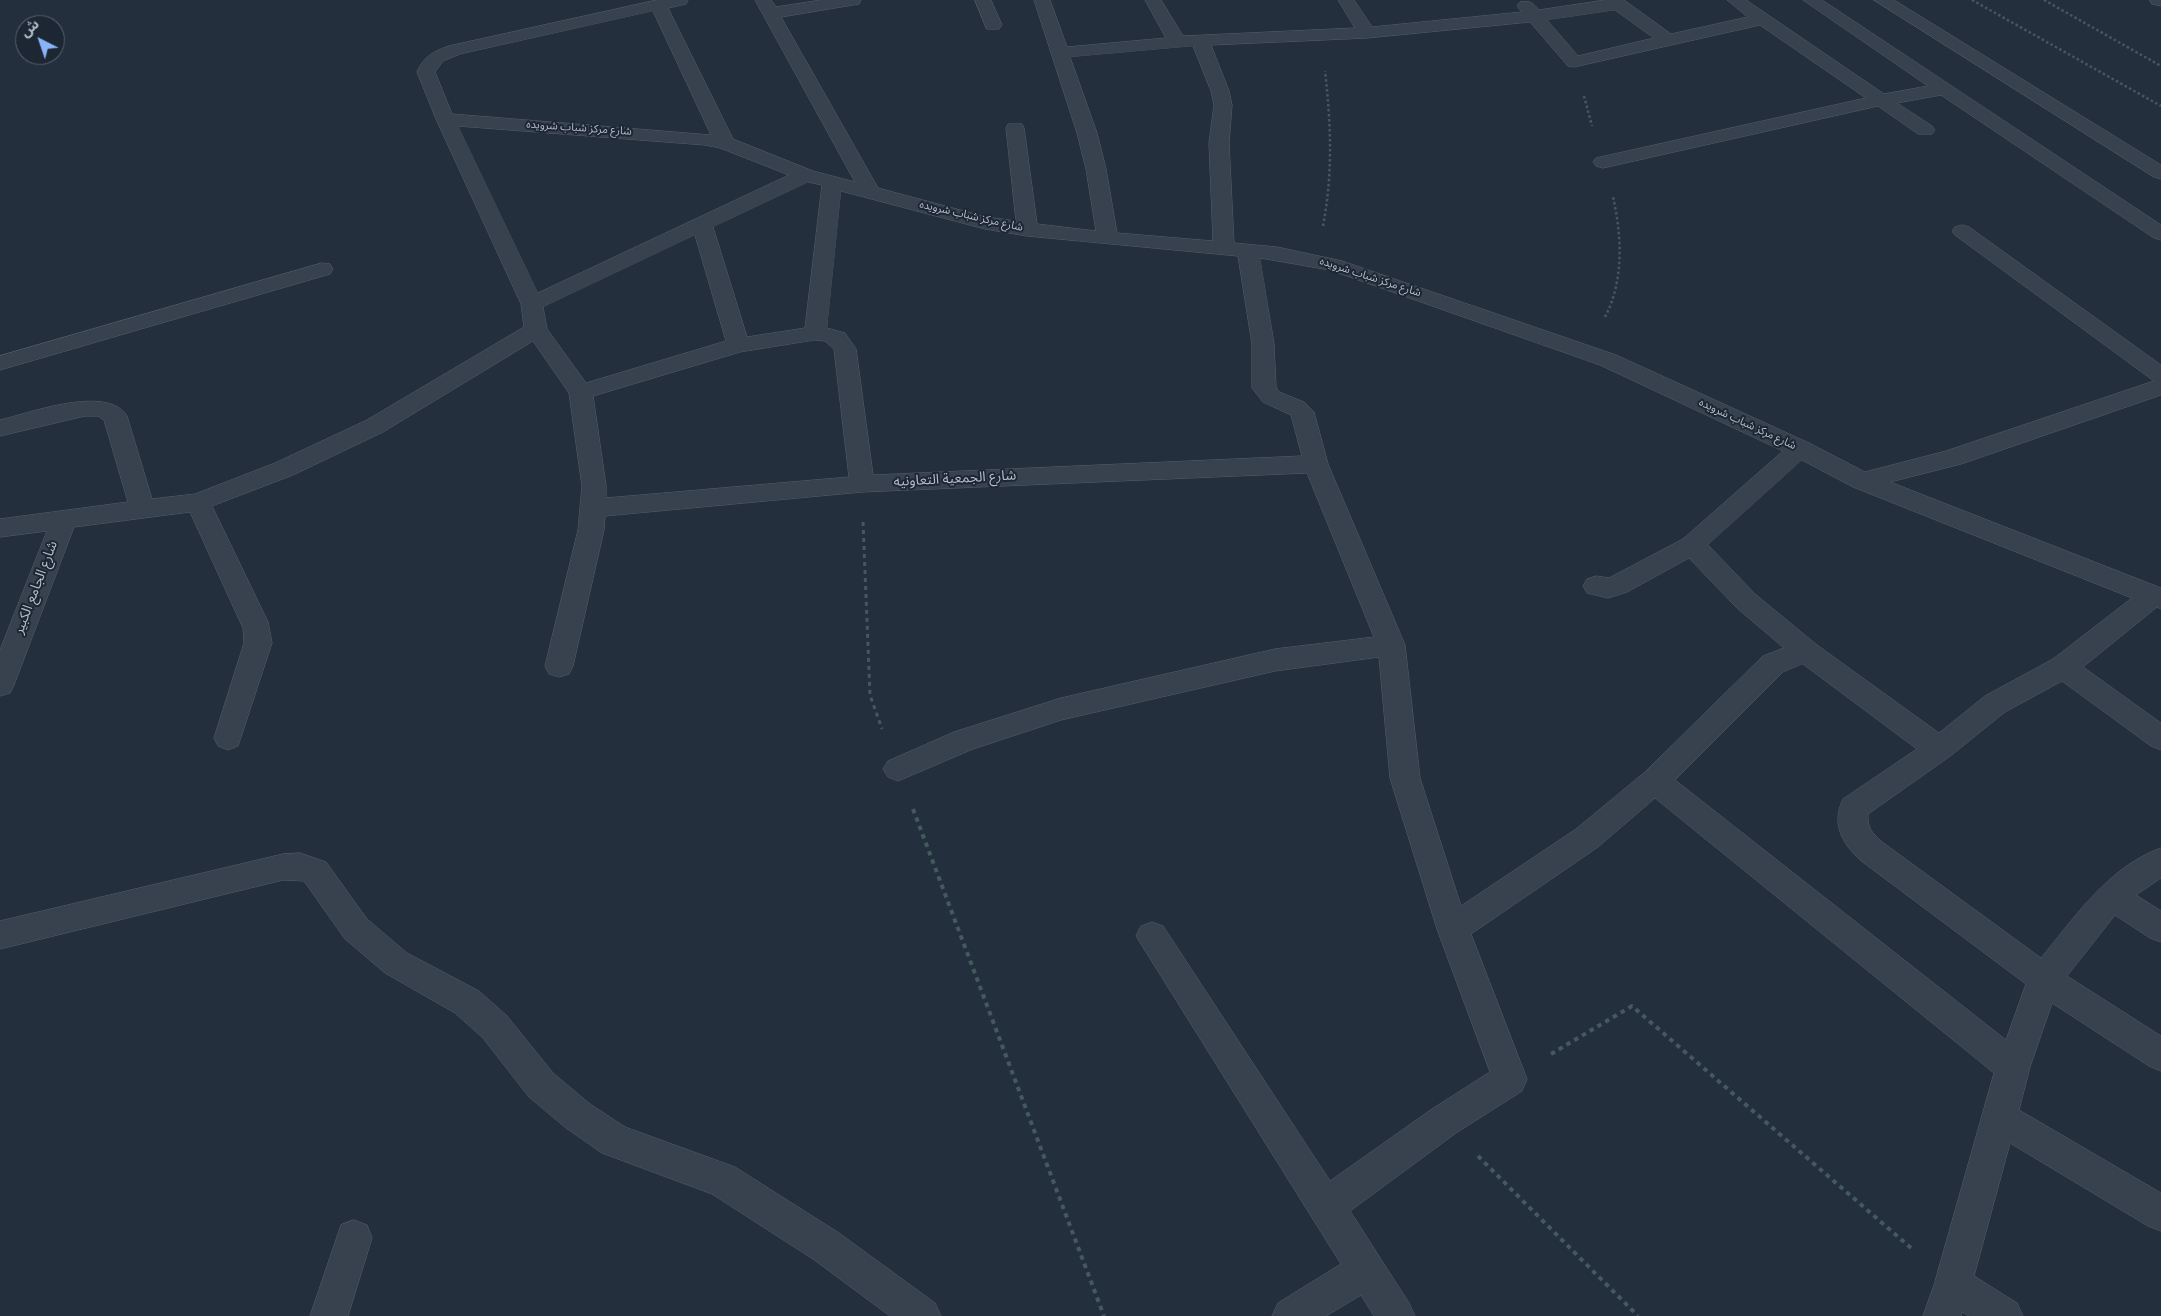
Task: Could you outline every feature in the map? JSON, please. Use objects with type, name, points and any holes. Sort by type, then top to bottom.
[{"type":"street","points":[[559,666],[591,530],[594,508],[594,486],[581,392],[536,330],[532,304],[444,119],[426,72],[428,65],[442,54],[491,41],[680,0]]},
{"type":"street","points":[[853,0],[767,7],[871,193]]},
{"type":"street","points":[[983,0],[993,25]]},
{"type":"street","points":[[1042,0],[1087,133],[1096,168],[1108,239]]},
{"type":"street","points":[[1154,0],[1177,42]]},
{"type":"street","points":[[1346,0],[1366,33]]},
{"type":"street","points":[[1520,0],[1536,16],[1574,62],[1762,19]]},
{"type":"street","points":[[1735,0],[1925,130]]},
{"type":"street","points":[[1811,0],[2161,234]]},
{"type":"street","points":[[1882,0],[2161,173]]},
{"type":"street","points":[[1060,53],[1200,40],[1366,33],[1536,16],[1616,2],[1668,40]]},
{"type":"street","points":[[659,6],[725,143]]},
{"type":"street","points":[[1200,40],[1220,91],[1223,105],[1219,143],[1224,249]]},
{"type":"street","points":[[1603,162],[1881,100],[1944,89]]},
{"type":"street","name":"شارع مركز شباب شرويده","points":[[444,119],[684,136],[725,143],[806,175],[985,223],[1026,230],[1108,239],[1307,258],[1335,265],[1584,350],[1800,449],[1862,481],[2157,598]]},
{"type":"street","points":[[1016,128],[1026,230]]},
{"type":"street","points":[[532,304],[806,175]]},
{"type":"street","points":[[815,333],[822,294],[832,182]]},
{"type":"street","points":[[702,224],[738,345]]},
{"type":"street","points":[[1962,231],[2161,376]]},
{"type":"street","points":[[1248,251],[1263,344],[1264,388],[1271,397],[1296,407],[1302,412],[1316,464],[1391,645],[1405,778],[1453,929],[1510,1079],[1444,1122],[1325,1207]]},
{"type":"street","points":[[0,362],[322,269]]},
{"type":"street","points":[[0,528],[198,502],[284,469],[375,426],[536,330]]},
{"type":"street","points":[[581,392],[738,345],[825,333],[838,338],[845,349],[862,484]]},
{"type":"street","points":[[1862,481],[1952,458],[2161,387]]},
{"type":"street","points":[[0,428],[85,408],[103,409],[115,416],[142,508]]},
{"type":"street","points":[[1596,586],[1608,588],[1618,585],[1692,545],[1800,449]]},
{"type":"street","name":"شارع الجمعية التعاونيه","points":[[594,508],[862,484],[1316,464]]},
{"type":"street","points":[[198,502],[240,594],[255,619],[258,630],[258,643],[228,738]]},
{"type":"street","name":"شارع الجامع الكبير","points":[[0,685],[7,650],[64,519]]},
{"type":"street","points":[[1692,545],[1746,602],[1808,652],[1939,749]]},
{"type":"street","points":[[2157,598],[2063,667],[1995,704],[1939,749],[1854,808],[1852,823],[1854,835],[1879,856],[2044,978],[2161,1055]]},
{"type":"street","points":[[898,769],[964,740],[1061,709],[1275,660],[1391,645]]},
{"type":"street","points":[[1453,929],[1587,838],[1655,781],[1773,664],[1788,657],[1808,652]]},
{"type":"street","points":[[2063,667],[2161,738]]},
{"type":"street","points":[[1655,781],[2013,1067]]},
{"type":"street","points":[[2004,1316],[1947,1301],[2013,1067],[2044,978],[2111,896],[2161,861]]},
{"type":"street","points":[[0,935],[283,867],[300,866],[315,871],[356,929],[396,963],[467,1002],[495,1027],[541,1085],[578,1116],[614,1141],[722,1180],[826,1246],[922,1316]]},
{"type":"street","points":[[2111,896],[2161,928]]},
{"type":"street","points":[[1152,936],[1396,1316]]},
{"type":"street","points":[[2000,1118],[2161,1213]]},
{"type":"street","points":[[329,1316],[354,1238]]},
{"type":"street","points":[[1291,1316],[1366,1270]]},
{"type":"path","points":[[1972,0],[2161,106]]},
{"type":"path","points":[[2044,0],[2161,66]]},
{"type":"path","points":[[1307,258],[1322,230],[1328,203],[1331,133],[1320,35]]},
{"type":"path","points":[[1574,62],[1618,210],[1620,266],[1608,313],[1584,350]]},
{"type":"path","points":[[862,484],[870,696],[1104,1316]]},
{"type":"path","points":[[1510,1079],[1632,1006],[1947,1301]]},
{"type":"path","points":[[1444,1122],[1638,1316]]}]
